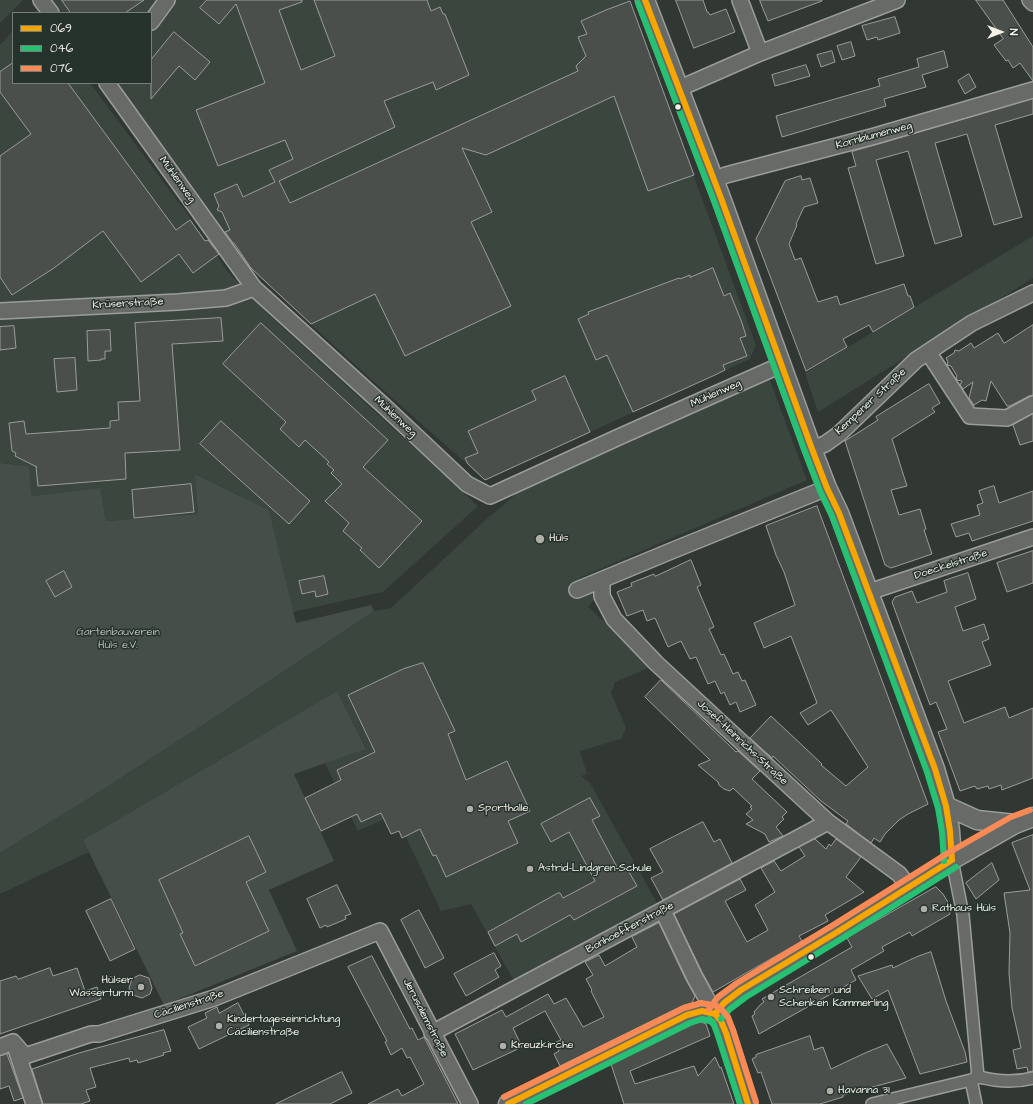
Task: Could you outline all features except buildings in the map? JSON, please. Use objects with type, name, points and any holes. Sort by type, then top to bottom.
[{"type":"street","points":[[41,0],[50,12]]},
{"type":"street","points":[[152,21],[167,0]]},
{"type":"street","points":[[645,0],[714,180],[812,449],[869,592],[935,769],[946,806],[950,831],[952,860],[963,915],[976,1104]]},
{"type":"street","points":[[740,0],[760,53]]},
{"type":"street","points":[[678,89],[760,53],[897,0]]},
{"type":"street","points":[[1030,0],[1033,3]]},
{"type":"street","name":"Mühlenweg","points":[[108,84],[254,288],[467,484],[490,496],[782,365]]},
{"type":"street","name":"Kornblumenweg","points":[[714,180],[726,175],[875,136],[1033,90]]},
{"type":"street","name":"Krüserstraße","points":[[0,311],[178,302],[226,298],[254,288]]},
{"type":"street","name":"Kempener Straße","points":[[812,449],[825,444],[840,434],[916,360],[972,323],[1033,292]]},
{"type":"street","points":[[928,352],[970,416],[1006,418],[1033,404]]},
{"type":"street","points":[[577,590],[828,488]]},
{"type":"street","name":"Doeckelstraße","points":[[869,592],[1033,538]]},
{"type":"street","name":"Josef-Heinrichs-Straße","points":[[602,580],[602,596],[614,618],[628,634],[662,668],[828,822],[899,874],[909,887]]},
{"type":"street","points":[[946,806],[977,820],[1015,824]]},
{"type":"street","points":[[715,1014],[724,1003],[741,990],[952,860],[1015,824],[1033,817]]},
{"type":"street","name":"Bonhoefferstraße","points":[[432,1033],[828,822]]},
{"type":"street","points":[[662,911],[694,976],[726,1033],[748,1104]]},
{"type":"street","name":"Jerusalemstraße","points":[[380,931],[470,1104]]},
{"type":"street","name":"Cäcilienstraße","points":[[7,1044],[25,1056],[91,1034],[99,1034],[214,998],[380,931]]},
{"type":"street","points":[[508,1104],[687,1015],[702,1011],[715,1014]]},
{"type":"street","points":[[7,1044],[34,1104]]},
{"type":"street","points":[[872,1104],[974,1078],[1021,1081],[1033,1078]]},
{"type":"shaded area","points":[[0,0],[23,0],[0,23]]},
{"type":"shaded area","points":[[52,0],[629,0],[756,345],[750,359],[485,480],[261,279],[249,266],[118,84],[152,84],[152,12],[62,12]]},
{"type":"shaded area","points":[[12,32],[12,84],[91,84],[191,219],[228,272],[269,315],[478,506],[383,592],[293,612],[269,510],[196,474],[198,514],[106,521],[100,488],[32,496],[29,466],[0,463],[0,45]]},
{"type":"shaded area","points":[[1033,236],[1033,278],[818,412],[805,373]]},
{"type":"shaded area","points":[[769,378],[807,480],[579,578],[598,595],[588,607],[653,666],[615,682],[611,693],[626,728],[621,739],[580,751],[587,774],[581,776],[590,783],[657,903],[514,981],[471,904],[441,911],[395,814],[358,831],[325,763],[366,748],[337,691],[83,840],[89,852],[0,894],[0,853],[99,792],[215,717],[374,611],[391,608],[489,517],[522,489]]},
{"type":"green space","name":"Gartenbauverein Hüls e.V.","points":[[0,463],[29,466],[32,496],[100,488],[106,521],[198,514],[195,474],[269,510],[296,623],[371,605],[374,611],[215,717],[99,792],[0,853]]},
{"type":"green space","points":[[337,691],[366,749],[294,774],[334,861],[269,890],[297,951],[164,1005],[83,840]]},
{"type":"transit line","name":"069","points":[[645,0],[721,198],[812,449],[827,488],[839,513],[935,769],[946,806],[950,831],[952,860]]},
{"type":"transit line","name":"046","points":[[638,3],[714,201],[805,452],[820,491],[832,516],[927,772],[938,808],[942,832],[944,861]]},
{"type":"transit line","name":"076","points":[[709,1009],[718,997],[737,983],[948,853],[1011,817],[1030,810]]},
{"type":"transit line","name":"069","points":[[715,1014],[724,1003],[741,990],[952,860]]},
{"type":"transit line","name":"046","points":[[721,1019],[730,1009],[746,997],[956,867]]},
{"type":"transit line","name":"076","points":[[504,1097],[684,1008],[701,1003],[717,1006]]},
{"type":"transit line","name":"076","points":[[721,1009],[728,1017],[733,1030],[756,1102]]},
{"type":"transit line","name":"069","points":[[508,1104],[687,1015],[702,1011],[715,1014]]},
{"type":"transit line","name":"069","points":[[715,1014],[721,1021],[726,1033],[748,1104]]},
{"type":"transit line","name":"046","points":[[526,1104],[690,1023],[702,1019],[713,1022]]},
{"type":"transit line","name":"046","points":[[709,1019],[714,1025],[740,1104]]},
{"type":"place","name":"Hüls","points":[[540,539]]},
{"type":"place","name":"Sporthalle","points":[[470,809]]},
{"type":"place","name":"Astrid-Lindgren-Schule","points":[[530,869]]},
{"type":"place","name":"Rathaus Hüls","points":[[924,909]]},
{"type":"place","name":"Hülser Wasserturm","points":[[141,987]]},
{"type":"place","name":"Schreiben und Schenken Kämmerling","points":[[771,997]]},
{"type":"place","name":"Kindertageseinrichtung Cäcilienstraße","points":[[219,1026]]},
{"type":"place","name":"Kreuzkirche","points":[[503,1046]]},
{"type":"place","name":"Havanna 31","points":[[830,1091]]}]
